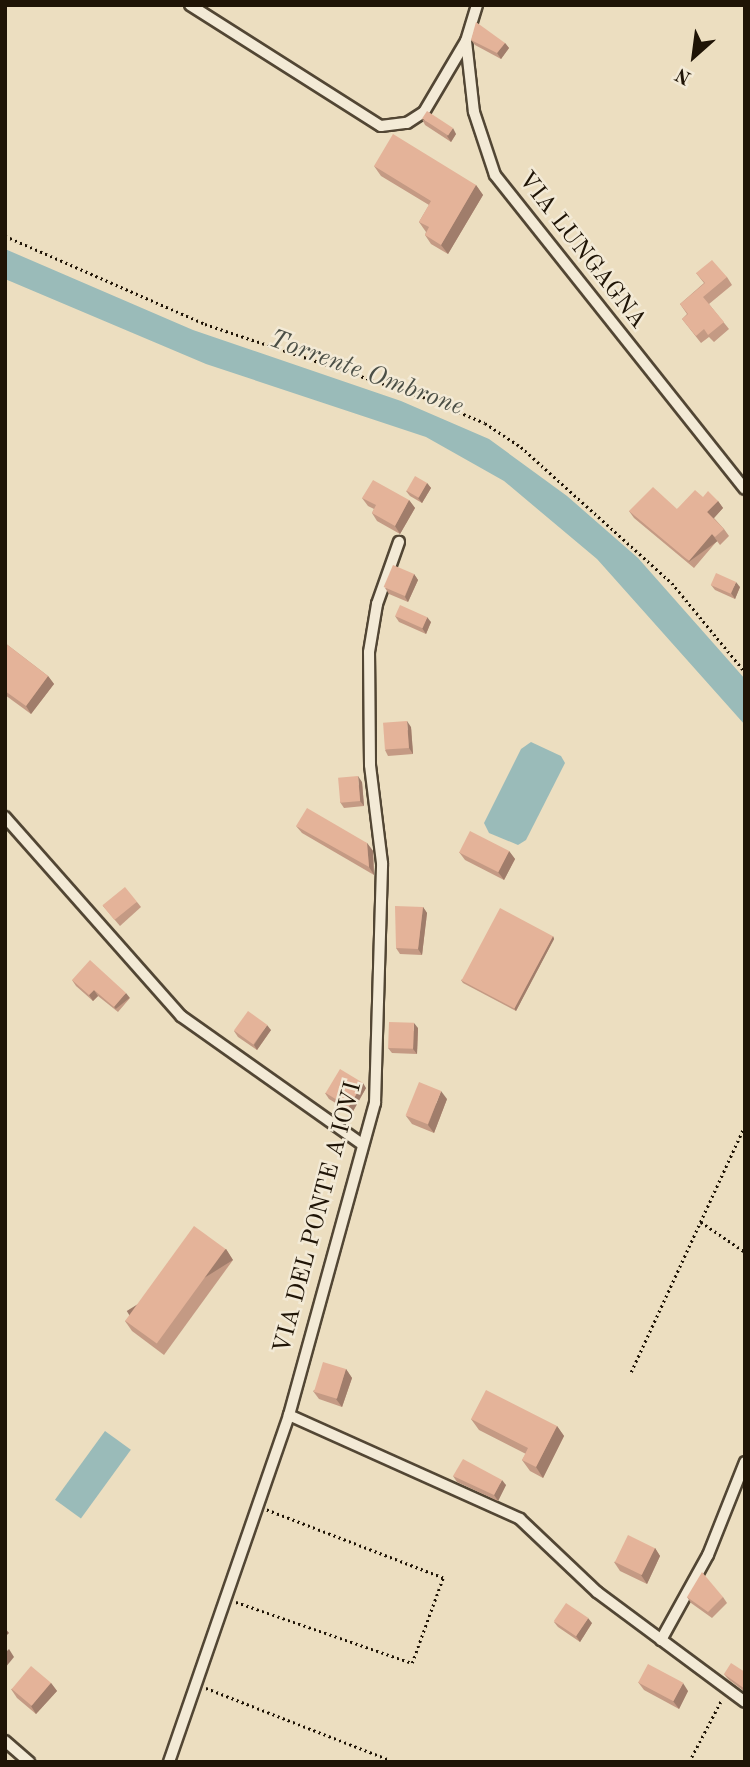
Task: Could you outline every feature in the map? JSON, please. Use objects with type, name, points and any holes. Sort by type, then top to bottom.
[{"type":"street","points":[[190,5],[382,126],[407,123],[424,112],[466,41]]},
{"type":"street","name":"VIA LUNGAGNA","points":[[477,5],[466,41],[474,112],[495,175],[745,489]]},
{"type":"street","name":"VIA DEL PONTE A IOVI","points":[[169,1762],[289,1415],[351,1199],[377,1088],[382,876],[370,765],[369,652],[377,604],[399,542]]},
{"type":"street","points":[[5,817],[181,1016],[362,1144]]},
{"type":"street","points":[[289,1415],[520,1519],[597,1592],[726,1691],[745,1702]]},
{"type":"street","points":[[661,1640],[708,1555],[745,1462]]},
{"type":"street","points":[[5,1741],[29,1762]]},
{"type":"path","points":[[5,236],[205,324],[423,397],[485,424],[521,447],[672,583],[745,672]]},
{"type":"path","points":[[631,1372],[745,1125]]},
{"type":"path","points":[[700,1221],[745,1252]]},
{"type":"path","points":[[227,1598],[412,1663],[443,1578],[258,1507]]},
{"type":"path","points":[[197,1684],[390,1760]]},
{"type":"path","points":[[689,1762],[726,1691]]},
{"type":"water","points":[[5,249],[193,330],[401,401],[489,439],[567,496],[638,558],[745,679],[745,725],[597,559],[504,481],[426,437],[206,364],[5,279]]},
{"type":"water","points":[[531,742],[561,756],[565,763],[526,840],[518,845],[489,833],[484,823],[521,749]]},
{"type":"water","points":[[105,1431],[131,1450],[81,1519],[55,1500]]},
{"type":"building","points":[[476,22],[505,43],[497,53],[471,40]]},
{"type":"building","points":[[427,111],[453,128],[448,135],[422,119]]},
{"type":"building","points":[[393,134],[476,185],[441,245],[425,235],[429,227],[419,222],[431,201],[374,166]]},
{"type":"building","points":[[712,260],[727,277],[703,297],[724,322],[708,335],[704,329],[696,336],[682,319],[688,314],[680,304],[705,283],[696,273]]},
{"type":"building","points":[[415,476],[427,483],[419,498],[406,491]]},
{"type":"building","points":[[373,480],[409,500],[395,526],[372,513],[376,505],[362,498]]},
{"type":"building","points":[[653,487],[677,509],[695,490],[703,497],[708,491],[718,501],[707,512],[724,529],[715,537],[712,534],[689,561],[629,511]]},
{"type":"building","points":[[393,565],[414,574],[405,596],[384,587]]},
{"type":"building","points":[[716,573],[736,582],[731,594],[711,585]]},
{"type":"building","points":[[400,605],[427,617],[423,628],[395,616]]},
{"type":"building","points":[[5,643],[48,676],[26,706],[5,691]]},
{"type":"building","points":[[407,721],[409,748],[385,750],[383,723]]},
{"type":"building","points":[[358,776],[360,801],[340,803],[338,778]]},
{"type":"building","points":[[307,808],[367,843],[369,867],[296,826]]},
{"type":"building","points":[[470,831],[509,851],[498,872],[459,852]]},
{"type":"building","points":[[125,887],[137,902],[114,920],[102,905]]},
{"type":"building","points":[[395,906],[423,907],[418,949],[396,948]]},
{"type":"building","points":[[500,908],[553,936],[514,1009],[462,980]]},
{"type":"building","points":[[90,960],[126,993],[114,1007],[94,990],[89,995],[72,980]]},
{"type":"building","points":[[248,1011],[267,1025],[253,1045],[234,1030]]},
{"type":"building","points":[[389,1022],[414,1023],[413,1049],[388,1048]]},
{"type":"building","points":[[340,1069],[363,1083],[349,1107],[326,1093]]},
{"type":"building","points":[[419,1082],[441,1091],[428,1124],[406,1115]]},
{"type":"building","points":[[194,1226],[226,1249],[157,1344],[125,1321]]},
{"type":"building","points":[[323,1362],[346,1369],[337,1399],[314,1392]]},
{"type":"building","points":[[486,1390],[557,1426],[536,1467],[522,1460],[528,1448],[471,1419]]},
{"type":"building","points":[[463,1459],[502,1480],[494,1495],[453,1476]]},
{"type":"building","points":[[628,1535],[655,1548],[642,1575],[615,1562]]},
{"type":"building","points":[[702,1572],[723,1597],[708,1612],[687,1597]]},
{"type":"building","points":[[566,1603],[588,1618],[576,1636],[554,1621]]},
{"type":"building","points":[[731,1663],[745,1672],[745,1689],[724,1674]]},
{"type":"building","points":[[648,1664],[683,1683],[673,1701],[638,1683]]},
{"type":"building","points":[[31,1666],[51,1683],[32,1706],[12,1689]]},
{"type":"water label","name":"Torrente Ombrone","points":[[366,374]]}]
